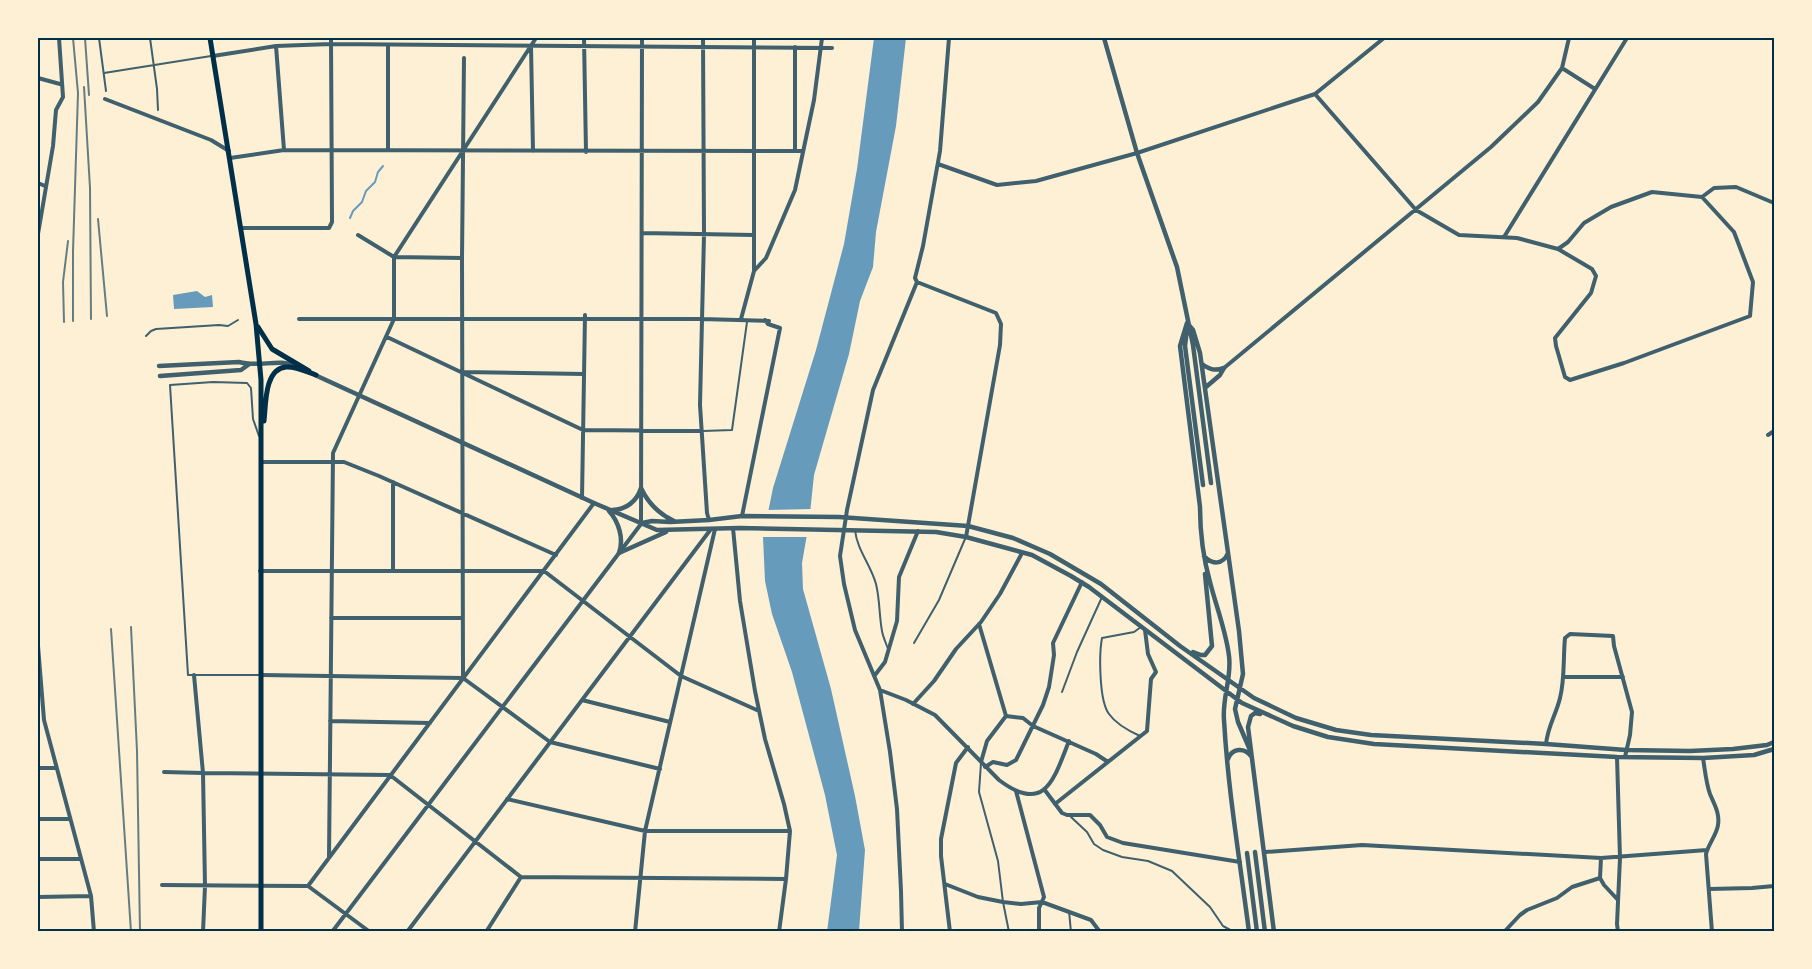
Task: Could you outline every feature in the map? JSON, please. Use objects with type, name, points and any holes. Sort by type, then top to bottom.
[{"type":"main road","points":[[210,38],[256,324],[260,364],[261,932]]},
{"type":"main road","points":[[256,324],[272,349],[316,375]]},
{"type":"main road","points":[[261,441],[269,382],[273,374],[279,369],[286,367],[316,375]]},
{"type":"street","points":[[38,234],[53,146],[56,110],[63,97],[59,38]]},
{"type":"street","points":[[241,228],[329,228],[332,222],[331,38]]},
{"type":"street","points":[[329,858],[333,453],[394,319],[394,257],[536,38]]},
{"type":"street","points":[[584,38],[586,152]]},
{"type":"street","points":[[332,932],[641,524],[642,38]]},
{"type":"street","points":[[703,38],[704,235],[700,405],[709,520]]},
{"type":"street","points":[[741,319],[754,271],[754,38]]},
{"type":"street","points":[[754,271],[766,258],[795,190],[814,100],[822,38]]},
{"type":"street","points":[[902,932],[902,891],[897,809],[890,752],[880,690],[855,630],[844,584],[840,556],[841,530],[846,518],[873,390],[917,282],[916,278],[924,246],[928,212],[938,164],[949,38]]},
{"type":"street","points":[[1104,38],[1137,153],[1177,267],[1193,345],[1211,483]]},
{"type":"street","points":[[938,164],[997,186],[1036,181],[1137,153],[1316,94],[1384,38]]},
{"type":"street","points":[[1202,364],[1209,369],[1217,371],[1224,368],[1491,147],[1538,102],[1562,68],[1568,38]]},
{"type":"street","points":[[1504,237],[1627,38]]},
{"type":"street","points":[[213,56],[276,46],[331,44],[832,48]]},
{"type":"street","points":[[388,45],[388,149]]},
{"type":"street","points":[[531,45],[533,151]]},
{"type":"street","points":[[276,46],[284,150]]},
{"type":"street","points":[[795,47],[795,151]]},
{"type":"street","points":[[464,58],[462,258],[464,678]]},
{"type":"street","points":[[1562,68],[1595,90]]},
{"type":"street","points":[[38,78],[61,82]]},
{"type":"street","points":[[1316,94],[1416,210],[1459,235],[1517,238],[1558,249],[1592,269],[1596,276],[1592,293],[1555,338],[1565,377],[1570,380],[1624,364],[1750,316],[1753,282],[1734,232],[1702,197],[1652,192],[1611,207],[1584,223],[1568,242],[1565,248],[1570,256]]},
{"type":"street","points":[[105,99],[211,140],[229,151]]},
{"type":"street","points":[[230,158],[284,150],[803,151]]},
{"type":"street","points":[[38,183],[45,186]]},
{"type":"street","points":[[1702,197],[1714,188],[1736,187],[1774,203]]},
{"type":"street","points":[[642,233],[754,235]]},
{"type":"street","points":[[358,235],[394,257],[462,258]]},
{"type":"street","points":[[1558,249],[1568,242]]},
{"type":"street","points":[[917,282],[996,313],[1001,324],[1000,345],[966,537]]},
{"type":"street","points":[[582,498],[585,317]]},
{"type":"street","points":[[299,318],[462,320],[585,317],[641,320],[741,319],[767,321],[768,324],[780,328],[742,516]]},
{"type":"street","points":[[1187,323],[1193,330],[1206,387],[1242,659],[1243,674],[1236,699],[1236,716],[1253,759],[1274,932]]},
{"type":"street","points":[[1187,323],[1184,346],[1203,485]]},
{"type":"street","points":[[1180,646],[1202,656],[1207,654],[1212,646],[1200,526],[1200,507],[1180,346],[1187,323]]},
{"type":"street","points":[[387,337],[583,430],[702,431]]},
{"type":"street","points":[[159,366],[239,362],[248,365],[291,364],[606,509],[657,530],[739,528],[918,531],[966,537],[1022,553],[1049,563],[1082,582],[1246,706],[1292,726],[1328,737],[1374,744],[1617,757],[1703,758],[1754,755],[1774,750]]},
{"type":"street","points":[[160,376],[240,370],[248,365]]},
{"type":"street","points":[[1206,387],[1220,376],[1224,368]]},
{"type":"street","points":[[462,372],[584,374]]},
{"type":"street","points":[[1768,435],[1774,431]]},
{"type":"street","points":[[261,462],[344,462],[556,555]]},
{"type":"street","points":[[393,482],[394,572]]},
{"type":"street","points":[[606,509],[625,508],[637,497],[641,488]]},
{"type":"street","points":[[641,488],[645,498],[660,514],[674,521]]},
{"type":"street","points":[[308,886],[594,503]]},
{"type":"street","points":[[606,509],[614,518],[621,535],[622,546],[620,552]]},
{"type":"street","points":[[641,524],[652,521],[709,520],[742,516],[846,518],[968,526],[1013,538],[1066,562],[1101,584],[1180,646],[1254,698],[1296,718],[1348,732],[1626,750],[1690,751],[1732,749],[1767,745],[1774,742]]},
{"type":"street","points":[[733,528],[740,601],[759,711],[790,831],[779,932]]},
{"type":"street","points":[[406,932],[713,529]]},
{"type":"street","points":[[635,932],[645,831],[713,529]]},
{"type":"street","points":[[620,552],[674,530]]},
{"type":"street","points":[[875,675],[885,662],[897,621],[899,577],[918,531]]},
{"type":"street","points":[[1203,553],[1208,560],[1218,562],[1225,558],[1228,550]]},
{"type":"street","points":[[913,704],[934,681],[956,649],[979,624],[1000,594],[1022,553]]},
{"type":"street","points":[[1203,553],[1230,662],[1229,681],[1223,711],[1227,763],[1249,932]]},
{"type":"street","points":[[260,571],[544,571],[681,676],[759,711]]},
{"type":"street","points":[[986,767],[993,762],[1007,765],[1016,760],[1049,687],[1054,643],[1082,582]]},
{"type":"street","points":[[331,618],[463,618]]},
{"type":"street","points":[[979,624],[1006,716]]},
{"type":"street","points":[[1055,804],[1147,731],[1151,679],[1156,672],[1148,654],[1143,629]]},
{"type":"street","points":[[1546,744],[1547,731],[1560,698],[1565,638],[1570,634],[1613,636],[1632,712],[1630,735],[1625,757]]},
{"type":"street","points":[[38,646],[44,720],[91,896],[94,932]]},
{"type":"street","points":[[194,675],[203,773],[203,932]]},
{"type":"street","points":[[260,675],[464,678],[550,742],[660,769]]},
{"type":"street","points":[[1563,677],[1623,677]]},
{"type":"street","points":[[880,690],[935,714],[999,780],[1026,795],[1044,790],[1053,781],[1069,742]]},
{"type":"street","points":[[582,700],[670,722]]},
{"type":"street","points":[[1250,750],[1249,717],[1257,713],[1269,716]]},
{"type":"street","points":[[1006,716],[1023,718],[1033,726],[1096,754],[1108,762]]},
{"type":"street","points":[[981,762],[987,741],[1006,716]]},
{"type":"street","points":[[38,720],[44,720]]},
{"type":"street","points":[[330,721],[430,723]]},
{"type":"street","points":[[950,932],[940,839],[956,763],[968,747]]},
{"type":"street","points":[[1227,763],[1230,753],[1238,750],[1248,752],[1253,759]]},
{"type":"street","points":[[1617,757],[1620,858],[1618,932]]},
{"type":"street","points":[[1703,758],[1710,794],[1715,802],[1718,817],[1718,827],[1706,854],[1712,932]]},
{"type":"street","points":[[38,768],[56,768]]},
{"type":"street","points":[[164,772],[390,776],[521,877],[786,879]]},
{"type":"street","points":[[1044,790],[1062,813],[1067,815],[1090,815],[1108,837],[1123,843],[1240,862]]},
{"type":"street","points":[[1016,791],[1044,897],[1039,908],[1039,932]]},
{"type":"street","points":[[508,799],[645,831],[790,831]]},
{"type":"street","points":[[38,819],[70,819]]},
{"type":"street","points":[[1264,852],[1362,845],[1620,858],[1707,850]]},
{"type":"street","points":[[1255,852],[1265,932]]},
{"type":"street","points":[[1247,853],[1257,932]]},
{"type":"street","points":[[38,859],[80,858]]},
{"type":"street","points":[[1601,858],[1600,878],[1618,900]]},
{"type":"street","points":[[486,932],[521,877]]},
{"type":"street","points":[[1507,930],[1527,910],[1557,898],[1572,888],[1600,878]]},
{"type":"street","points":[[945,884],[978,897],[1003,902],[1021,904],[1042,902],[1092,920],[1100,932]]},
{"type":"street","points":[[162,885],[308,886],[370,932]]},
{"type":"street","points":[[1709,889],[1774,886]]},
{"type":"street","points":[[38,898],[91,896]]},
{"type":"lane","points":[[99,38],[106,90]]},
{"type":"lane","points":[[150,38],[158,110]]},
{"type":"lane","points":[[104,73],[213,56]]},
{"type":"lane","points":[[147,334],[154,330],[166,328],[219,324],[228,326],[238,320]]},
{"type":"lane","points":[[702,431],[732,430],[747,320]]},
{"type":"lane","points":[[260,675],[188,675],[170,385],[213,382],[247,383],[251,388],[253,419],[261,441]]},
{"type":"lane","points":[[855,530],[859,547],[870,566],[876,583],[880,602],[882,631],[888,650]]},
{"type":"lane","points":[[914,643],[939,600],[966,537]]},
{"type":"lane","points":[[1062,692],[1076,652],[1102,597]]},
{"type":"lane","points":[[1140,736],[1121,726],[1107,713],[1100,672],[1102,638],[1143,629]]},
{"type":"lane","points":[[981,762],[979,792],[998,861],[1009,932]]},
{"type":"lane","points":[[1067,815],[1088,832],[1094,844],[1103,850],[1122,858],[1148,862],[1172,871],[1210,907],[1223,926],[1234,932]]},
{"type":"lane","points":[[1069,911],[1071,932]]},
{"type":"water","points":[[874,38],[906,38],[896,126],[876,232],[873,267],[860,301],[849,354],[814,475],[809,523],[802,563],[803,589],[831,689],[865,850],[859,931],[827,932],[837,855],[825,795],[792,672],[772,614],[765,581],[763,537],[773,488],[816,350],[844,244],[857,169]]},
{"type":"water","points":[[197,291],[205,297],[212,295],[213,307],[174,309],[173,295]]},
{"type":"pier","points":[[813,509],[809,537],[761,537],[766,510]]},
{"type":"waterway","points":[[350,218],[353,211],[362,202],[366,191],[375,182],[378,172],[383,166]]},
{"type":"railway","points":[[73,38],[78,93],[73,251],[73,321]]},
{"type":"railway","points":[[85,38],[89,95]]},
{"type":"railway","points":[[84,87],[90,188],[91,319]]},
{"type":"railway","points":[[98,219],[107,316]]},
{"type":"railway","points":[[64,322],[63,282],[68,241]]},
{"type":"railway","points":[[131,627],[137,751],[140,932]]},
{"type":"railway","points":[[111,629],[131,932]]}]
